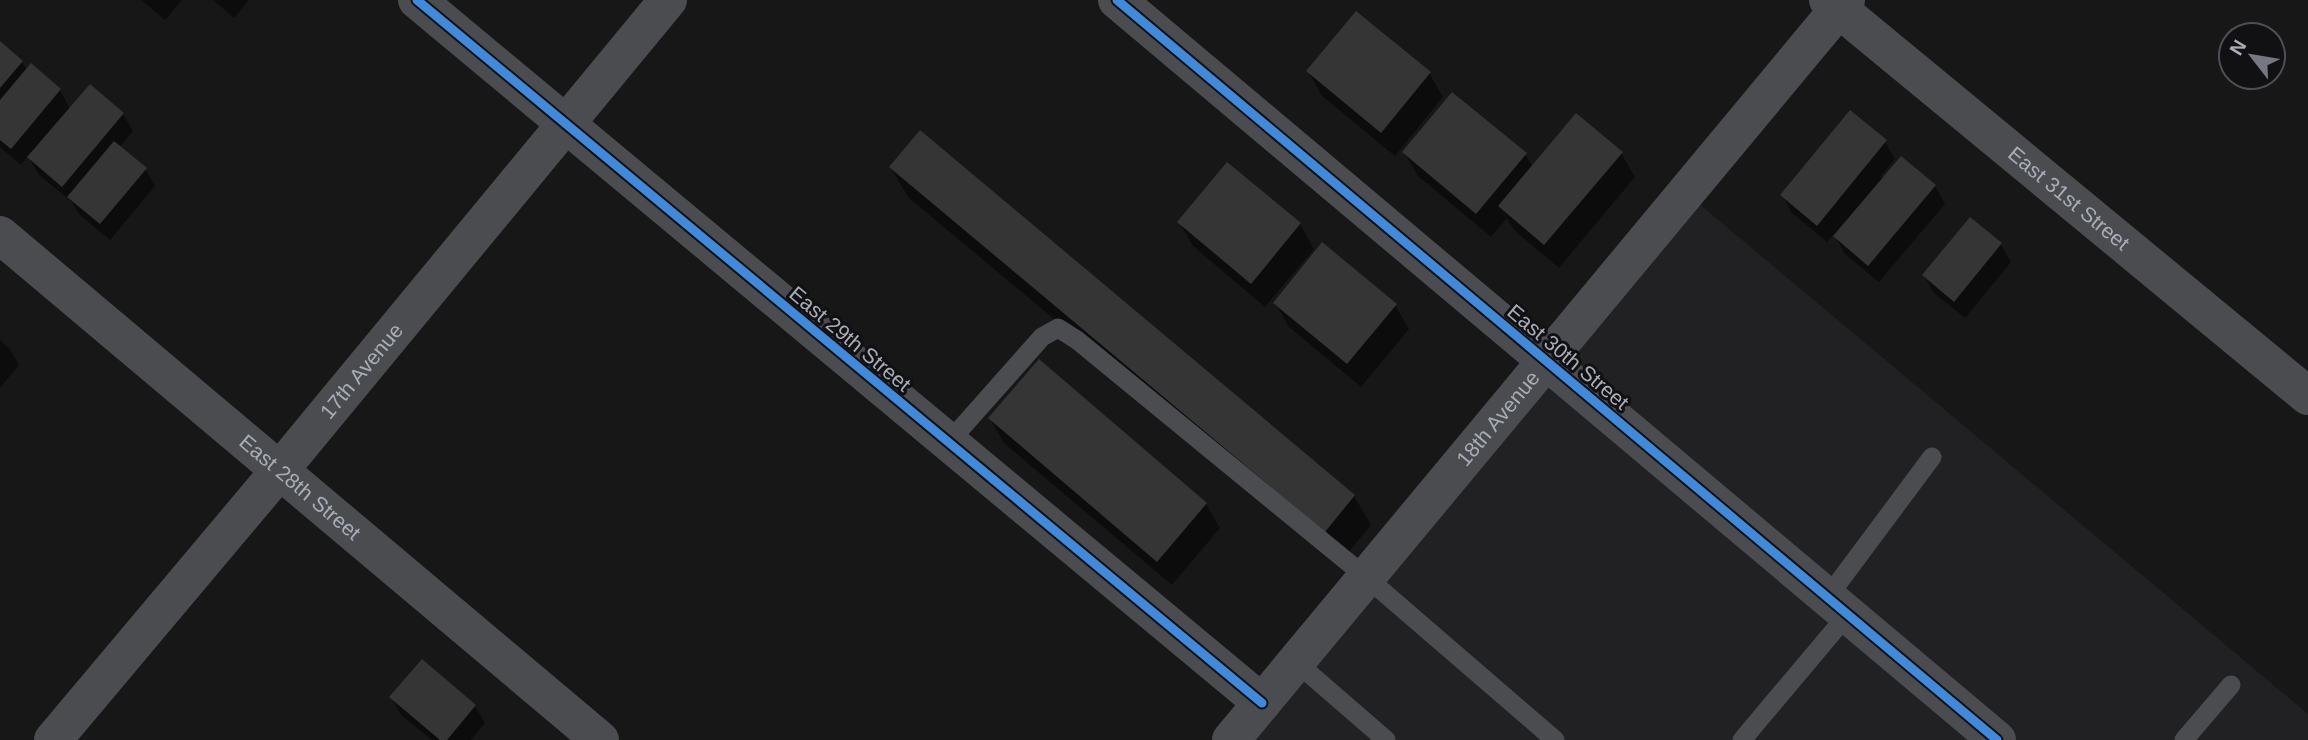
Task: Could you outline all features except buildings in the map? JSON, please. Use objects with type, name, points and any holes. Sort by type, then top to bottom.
[{"type":"street","name":"East 29th Street","points":[[417,0],[1262,704]]},
{"type":"street","name":"17th Avenue","points":[[53,740],[668,0]]},
{"type":"street","name":"East 30th Street","points":[[1117,0],[1997,740]]},
{"type":"street","name":"18th Avenue","points":[[1231,740],[1546,361],[1838,3]]},
{"type":"street","name":"East 31st Street","points":[[1838,3],[2308,396]]},
{"type":"street","name":"East 28th Street","points":[[0,235],[600,740]]},
{"type":"lane","points":[[948,443],[1042,337],[1058,328],[1077,340],[1366,577],[1555,740]]},
{"type":"lane","points":[[1742,740],[1838,606],[1932,457]]},
{"type":"lane","points":[[1296,662],[1386,740]]},
{"type":"lane","points":[[2184,740],[2231,685]]},
{"type":"shaded area","points":[[1691,197],[2308,714],[2308,740],[1235,740]]},
{"type":"cycle path","points":[[417,0],[1262,703]]},
{"type":"cycle path","points":[[1117,0],[1997,740]]}]
